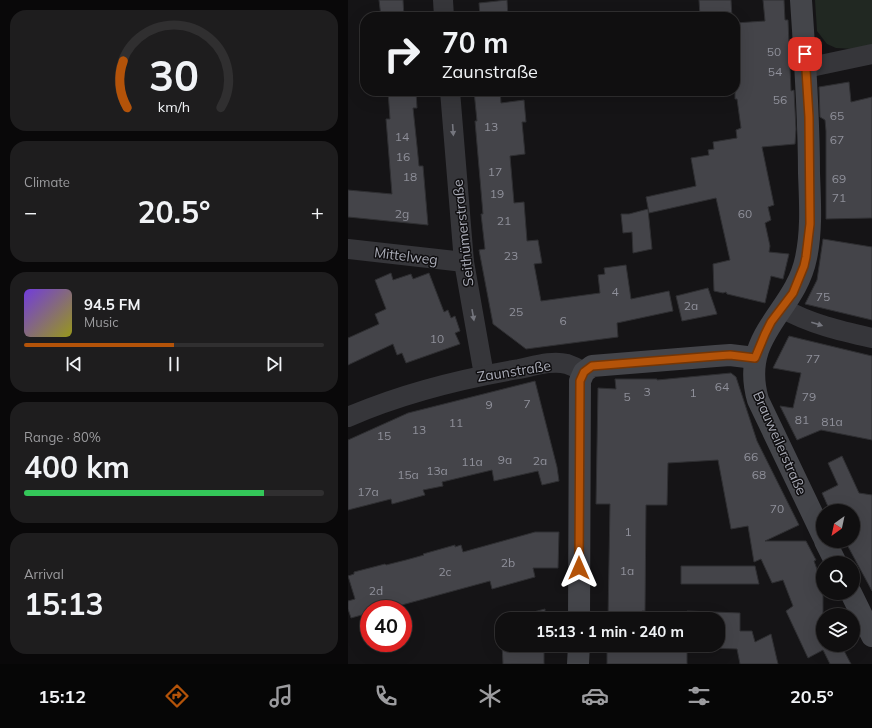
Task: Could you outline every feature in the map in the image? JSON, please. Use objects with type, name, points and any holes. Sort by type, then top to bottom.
[{"type":"street","points":[[443,0],[444,12]]},
{"type":"street","name":"Brauweilerstraße","points":[[801,0],[809,117],[810,229],[804,266],[793,293],[765,334],[755,358],[754,378],[758,400],[816,521]]},
{"type":"street","points":[[806,68],[872,54]]},
{"type":"street","name":"Seithümerstraße","points":[[450,96],[464,262],[484,375]]},
{"type":"street","name":"Mittelweg","points":[[348,249],[464,262]]},
{"type":"street","points":[[782,308],[815,324],[872,338]]},
{"type":"street","points":[[579,612],[580,381],[584,372],[592,366],[730,355],[755,358]]},
{"type":"street","name":"Zaunstraße","points":[[348,417],[366,409],[428,388],[484,375],[549,363],[567,364],[584,372]]},
{"type":"street","points":[[854,600],[872,636]]},
{"type":"street","points":[[578,652],[578,664]]},
{"type":"shaded area","points":[[815,0],[872,0],[872,45],[854,49],[836,48],[827,44],[817,31]]},
{"type":"building","points":[[379,0],[403,0],[404,12],[380,12]]},
{"type":"building","points":[[507,0],[508,12],[480,12],[479,3]]},
{"type":"building","points":[[699,0],[731,0],[732,12],[700,12]]},
{"type":"building","points":[[763,0],[784,0],[785,20],[788,20],[791,91],[794,90],[796,129],[795,144],[762,147],[774,205],[768,207],[771,220],[765,223],[770,246],[769,252],[789,254],[783,279],[771,276],[765,303],[727,294],[726,292],[723,293],[714,291],[713,264],[730,260],[716,198],[649,213],[646,197],[696,186],[691,158],[709,155],[708,150],[714,149],[713,142],[737,138],[736,130],[741,128],[737,99],[735,99],[735,96],[740,96],[740,23],[765,21]]},
{"type":"building","points":[[849,82],[851,102],[872,97],[872,218],[826,219],[826,131],[825,120],[820,117],[819,87]]},
{"type":"building","points":[[388,96],[416,96],[417,108],[413,108],[419,166],[423,166],[428,225],[348,217],[348,190],[392,194],[386,119],[390,119]]},
{"type":"building","points":[[474,96],[500,96],[501,103],[524,100],[526,122],[522,122],[525,154],[510,156],[514,203],[524,202],[527,241],[538,240],[542,263],[534,264],[541,301],[600,293],[598,275],[605,274],[604,268],[626,265],[631,299],[669,291],[673,311],[617,323],[618,337],[526,349],[493,324],[479,250],[485,249],[481,214],[483,214],[475,121],[477,121]]},
{"type":"building","points":[[648,209],[652,249],[633,253],[632,232],[623,233],[621,214],[629,214]]},
{"type":"building","points":[[823,239],[872,247],[872,320],[805,304],[817,280]]},
{"type":"building","points":[[391,273],[393,280],[411,274],[413,279],[429,273],[444,312],[448,310],[451,318],[455,316],[460,331],[455,333],[460,344],[406,363],[402,353],[397,355],[393,344],[348,365],[348,338],[379,324],[375,314],[386,309],[375,280]]},
{"type":"building","points":[[708,288],[717,314],[682,321],[676,296]]},
{"type":"building","points":[[789,336],[872,356],[872,440],[821,430],[797,440],[780,406],[793,408],[801,373],[773,368]]},
{"type":"building","points":[[731,373],[736,377],[757,441],[799,525],[765,541],[806,541],[816,560],[814,561],[816,567],[816,600],[823,600],[823,608],[816,608],[816,652],[819,652],[808,658],[786,611],[793,606],[783,580],[772,583],[761,559],[754,562],[748,526],[731,529],[718,460],[668,463],[667,505],[646,505],[645,611],[608,612],[610,504],[596,504],[598,388],[616,389],[615,379],[657,380]]},
{"type":"building","points":[[535,381],[557,467],[559,481],[542,485],[538,471],[494,481],[492,470],[442,482],[443,486],[423,490],[425,495],[392,504],[391,499],[348,510],[348,440],[408,413]]},
{"type":"building","points":[[842,456],[859,493],[872,495],[872,591],[860,569],[860,556],[853,556],[849,548],[860,548],[860,504],[827,504],[822,493],[838,485],[828,463]]},
{"type":"building","points":[[535,532],[559,532],[558,568],[533,568],[535,577],[492,589],[490,581],[412,602],[412,600],[360,600],[360,616],[351,618],[348,609],[348,601],[355,599],[348,576],[354,574],[354,572],[406,560],[455,545],[455,547],[461,545],[463,552]]},
{"type":"building","points":[[681,566],[755,566],[759,584],[681,584]]},
{"type":"building","points":[[545,609],[545,612],[534,612]]},
{"type":"building","points":[[687,611],[714,612],[687,612]]},
{"type":"building","points":[[725,612],[740,613],[740,631],[752,631],[755,642],[771,634],[778,664],[740,664],[737,649],[725,649]]},
{"type":"building","points":[[502,652],[544,652],[544,664],[503,664]]},
{"type":"building","points":[[607,652],[687,652],[687,664],[607,664]]},
{"type":"building","points":[[824,652],[845,652],[851,664],[830,664]]},
{"type":"route","points":[[579,568],[580,381],[584,372],[592,366],[616,364],[730,355],[755,358],[771,322],[793,293],[804,266],[810,229],[809,117],[805,54]]}]
